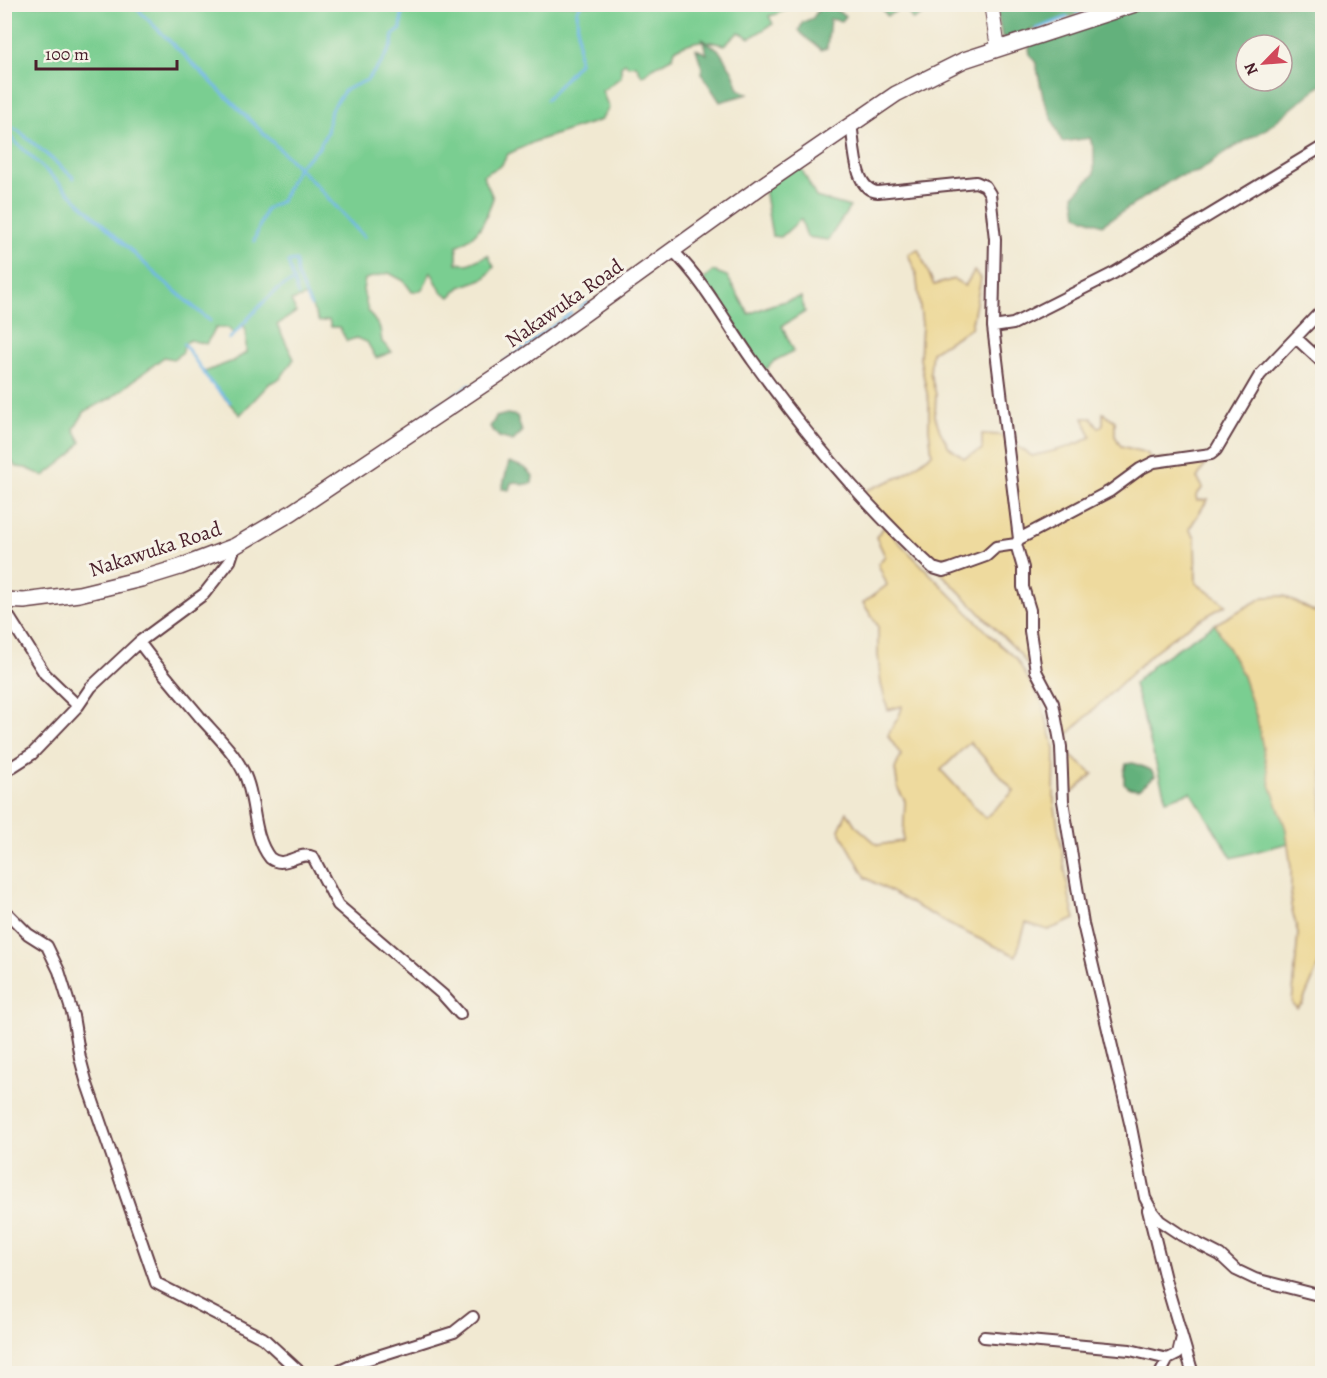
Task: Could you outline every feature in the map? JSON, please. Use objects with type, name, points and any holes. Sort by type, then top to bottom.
[{"type":"main road","name":"Nakawuka Road","points":[[4,600],[24,602],[79,594],[141,579],[236,546],[291,513],[512,366],[851,124],[903,90],[947,68],[998,48],[1135,4]]},
{"type":"street","points":[[991,4],[998,48]]},
{"type":"street","points":[[851,124],[858,169],[862,184],[868,190],[878,192],[976,182],[988,190],[995,238],[993,327],[1017,541],[1023,568],[1023,587],[1030,610],[1031,643],[1036,671],[1053,703],[1060,747],[1063,801],[1083,924],[1129,1117],[1145,1198],[1193,1374]]},
{"type":"street","points":[[993,327],[1013,324],[1114,273],[1323,147]]},
{"type":"street","points":[[673,251],[694,276],[754,362],[833,466],[933,568],[943,571],[986,556],[996,547],[1017,541],[1110,491],[1140,469],[1154,462],[1211,454],[1216,450],[1260,375],[1323,310]]},
{"type":"street","points":[[1296,338],[1323,362]]},
{"type":"street","points":[[4,772],[32,754],[78,706],[91,687],[139,642],[204,594],[230,561],[236,546]]},
{"type":"street","points":[[4,609],[45,674],[78,706]]},
{"type":"street","points":[[139,642],[161,672],[225,745],[241,767],[250,791],[261,841],[270,858],[282,863],[306,855],[312,857],[338,905],[443,995],[460,1014]]},
{"type":"street","points":[[4,910],[28,934],[47,946],[59,971],[74,1016],[77,1045],[87,1084],[156,1283],[263,1338],[302,1374]]},
{"type":"street","points":[[1145,1198],[1160,1221],[1181,1235],[1220,1255],[1236,1270],[1255,1279],[1323,1296]]},
{"type":"street","points":[[333,1374],[362,1361],[454,1332],[472,1317]]},
{"type":"street","points":[[984,1337],[1130,1350],[1168,1359]]},
{"type":"street","points":[[1160,1374],[1168,1359],[1179,1354],[1182,1337]]},
{"type":"green space","points":[[822,4],[846,16],[842,21],[830,19],[827,48],[821,50],[799,30],[803,22],[813,18]]},
{"type":"green space","points":[[4,5],[795,5],[769,16],[773,24],[750,38],[739,32],[725,45],[705,41],[690,43],[675,49],[673,57],[642,76],[636,65],[628,66],[625,63],[621,66],[621,77],[602,91],[609,108],[601,120],[536,141],[508,154],[501,166],[483,175],[493,198],[477,232],[457,246],[457,263],[468,264],[488,255],[494,267],[485,278],[460,287],[450,297],[441,291],[431,272],[422,290],[412,292],[404,281],[389,273],[365,279],[363,290],[368,311],[380,328],[382,342],[392,352],[376,358],[367,342],[356,338],[347,341],[339,327],[331,327],[329,320],[319,322],[307,296],[291,301],[296,312],[277,325],[294,359],[280,379],[270,383],[240,415],[204,372],[233,361],[246,353],[246,332],[244,325],[234,334],[228,328],[216,328],[206,344],[190,340],[184,344],[183,352],[173,359],[164,357],[111,398],[85,411],[74,429],[81,442],[72,454],[44,476],[26,468],[17,467],[9,459],[5,461]]},
{"type":"green space","points":[[880,5],[940,5],[913,20],[904,7],[887,16]]},
{"type":"green space","points":[[996,5],[1104,5],[1008,38],[1002,37]]},
{"type":"green space","points":[[1155,5],[1322,5],[1322,84],[1265,130],[1229,150],[1198,172],[1176,177],[1102,225],[1077,215],[1074,195],[1094,174],[1094,150],[1090,138],[1062,142],[1043,97],[1036,63],[1030,55],[1029,48],[1032,43],[1084,24]]},
{"type":"green space","points":[[702,39],[718,49],[733,72],[739,89],[748,94],[720,102],[701,73],[702,68],[696,49],[707,54]]},
{"type":"green space","points":[[799,164],[816,197],[850,207],[828,240],[807,237],[801,219],[781,237],[772,236],[764,188]]},
{"type":"green space","points":[[713,271],[727,276],[749,314],[801,297],[805,312],[782,326],[794,351],[774,361],[763,373],[702,281]]},
{"type":"green space","points":[[507,414],[517,416],[522,432],[513,441],[499,437],[490,427],[496,417]]},
{"type":"green space","points":[[509,462],[525,468],[533,476],[532,483],[522,485],[517,482],[511,483],[509,490],[502,489]]},
{"type":"green space","points":[[1215,624],[1242,673],[1257,718],[1288,843],[1232,858],[1191,792],[1166,800],[1134,684],[1155,663]]},
{"type":"green space","points":[[1133,763],[1151,770],[1155,776],[1139,789],[1130,788],[1124,783],[1126,764]]},
{"type":"sand","points":[[918,249],[934,285],[954,279],[965,286],[974,271],[981,279],[971,328],[932,352],[930,373],[936,394],[935,416],[940,431],[949,447],[964,458],[982,450],[982,434],[1000,435],[1032,456],[1070,447],[1091,437],[1083,418],[1092,418],[1099,428],[1103,424],[1103,413],[1115,421],[1115,436],[1121,446],[1147,453],[1151,459],[1209,459],[1197,478],[1203,487],[1196,496],[1197,501],[1208,499],[1189,529],[1195,538],[1196,583],[1226,605],[1184,629],[1155,651],[1067,735],[1060,733],[1048,696],[1020,654],[862,492],[902,476],[932,454],[929,403],[920,359],[922,325],[916,273],[908,254]]},
{"type":"sand","points":[[884,527],[999,644],[1016,658],[1041,701],[1055,749],[1054,801],[1075,919],[1048,930],[1026,923],[1016,956],[954,927],[866,878],[839,830],[847,812],[855,825],[878,845],[903,841],[905,801],[898,789],[895,769],[901,755],[888,736],[902,706],[888,710],[881,684],[878,626],[863,603],[887,585],[878,564],[885,556],[876,537]],"holes":[[[970,742],[1014,791],[985,818],[941,770]]]},
{"type":"sand","points":[[1284,596],[1322,616],[1322,957],[1302,1004],[1297,1008],[1292,1004],[1298,933],[1291,906],[1291,868],[1286,829],[1270,784],[1257,718],[1242,673],[1215,624],[1264,597]]},
{"type":"sand","points":[[1065,751],[1093,774],[1065,799]]},
{"type":"waterway","points":[[132,4],[318,187],[364,237]]},
{"type":"waterway","points":[[254,241],[266,209],[281,201],[298,167],[318,149],[327,132],[331,110],[345,90],[367,80],[382,62],[392,45],[393,35],[401,29],[405,4]]},
{"type":"waterway","points":[[547,99],[579,63],[577,10],[581,4]]},
{"type":"waterway","points":[[1077,13],[1104,4]]},
{"type":"waterway","points":[[1036,29],[1068,17]]},
{"type":"waterway","points":[[4,124],[19,131],[74,178]]},
{"type":"waterway","points":[[4,131],[161,279],[210,321]]},
{"type":"waterway","points":[[298,295],[288,262],[296,261],[297,275],[311,306]]},
{"type":"waterway","points":[[229,339],[268,298],[277,290],[293,282]]},
{"type":"waterway","points":[[579,308],[588,302]]},
{"type":"waterway","points":[[504,362],[571,313]]},
{"type":"waterway","points":[[184,344],[211,383],[230,402]]},
{"type":"waterway","points":[[454,395],[470,385]]},
{"type":"waterway","points":[[427,413],[443,401]]}]
